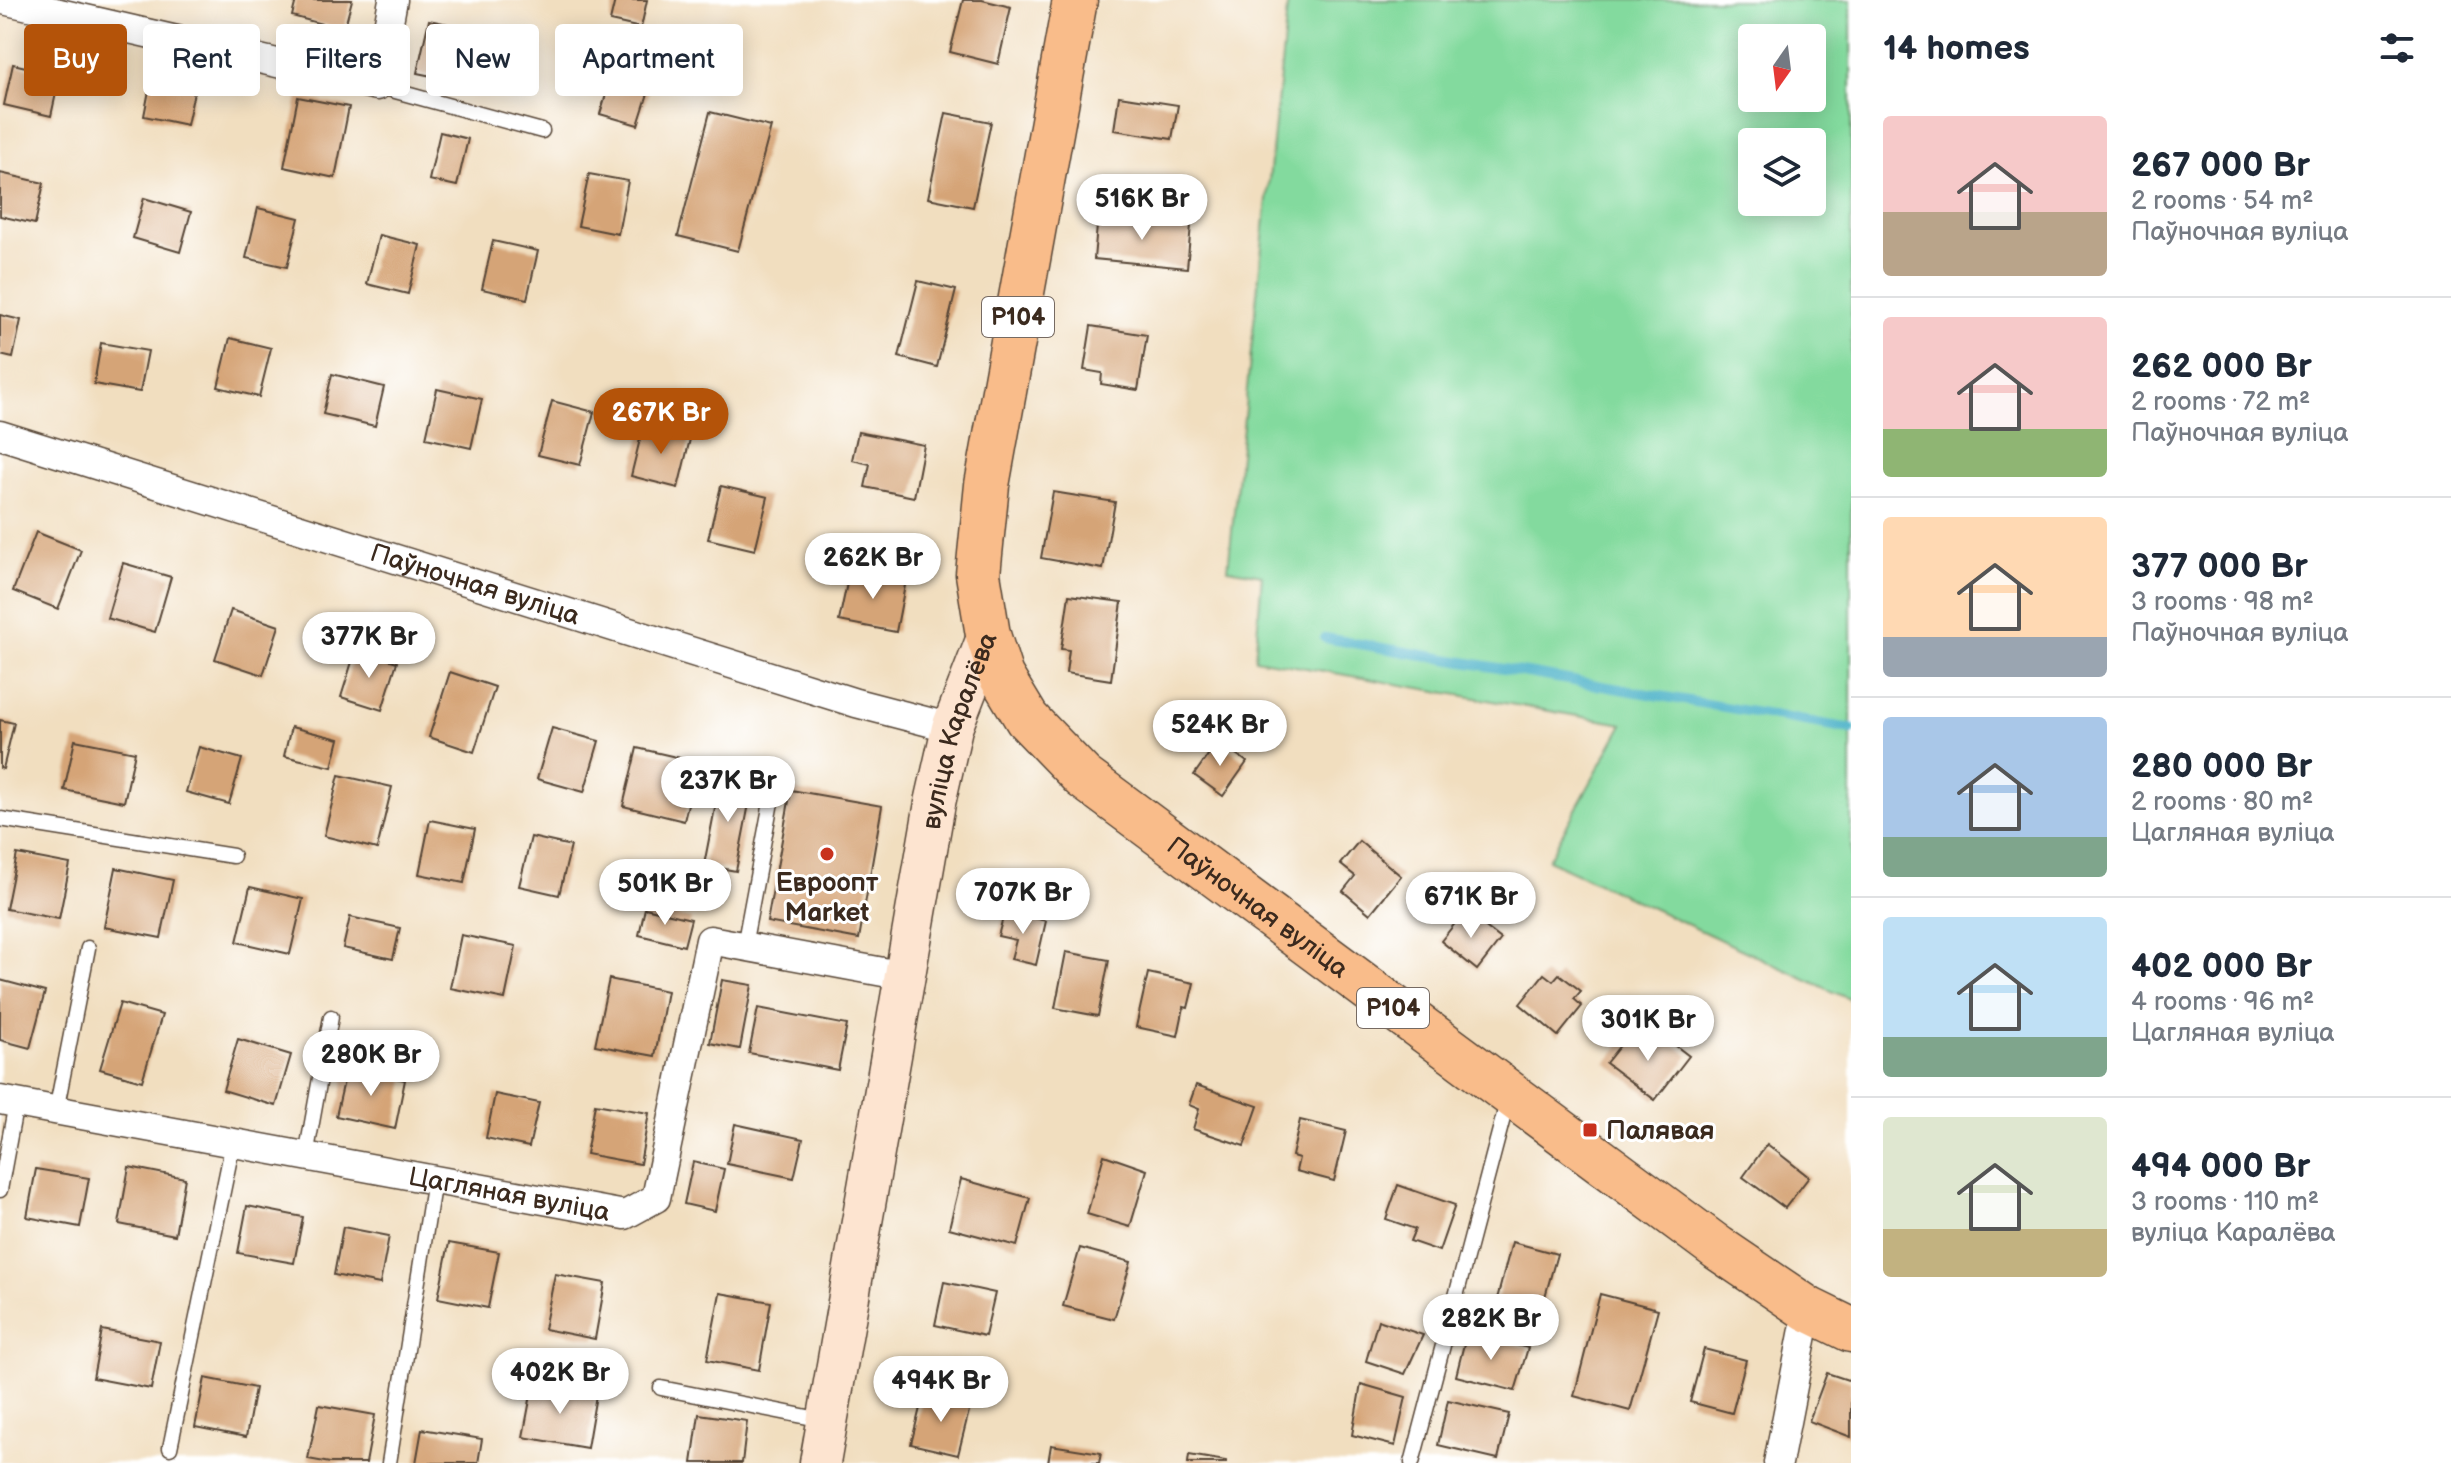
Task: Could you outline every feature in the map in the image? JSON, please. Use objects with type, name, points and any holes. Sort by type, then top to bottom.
[{"type":"main road","name":"вуліца Каралёва","points":[[820,1463],[935,803],[952,728],[988,635],[978,574],[987,485],[1075,0]]},
{"type":"main road","name":"Паўночная вуліца","points":[[988,635],[1001,676],[1027,719],[1083,777],[1718,1248],[1808,1309],[1851,1330]]},
{"type":"street","points":[[3,0],[276,63]]},
{"type":"street","points":[[389,24],[393,0]]},
{"type":"street","name":"Паўночная вуліца","points":[[0,435],[841,699],[952,728]]},
{"type":"street","name":"Цагляная вуліца","points":[[8,1102],[625,1215],[656,1198],[710,940],[905,976]]},
{"type":"street","points":[[1778,1463],[1808,1309]]},
{"type":"lane","points":[[410,95],[542,131]]},
{"type":"lane","points":[[744,946],[771,802]]},
{"type":"lane","points":[[0,819],[233,856]]},
{"type":"lane","points":[[56,1111],[88,948]]},
{"type":"lane","points":[[306,1156],[331,1017]]},
{"type":"lane","points":[[1412,1463],[1510,1095]]},
{"type":"lane","points":[[0,1190],[8,1102]]},
{"type":"lane","points":[[170,1448],[233,1143]]},
{"type":"lane","points":[[389,1463],[434,1180]]},
{"type":"lane","points":[[661,1388],[827,1421]]},
{"type":"green space","points":[[1288,0],[1851,0],[1851,1000],[1548,860],[1623,724],[1255,659],[1262,575],[1228,569]]},
{"type":"building","points":[[296,0],[352,0],[346,24],[322,24],[292,16]]},
{"type":"building","points":[[615,0],[647,0],[642,24],[610,21]]},
{"type":"building","points":[[963,0],[982,0],[1011,7],[998,64],[950,52]]},
{"type":"building","points":[[429,20],[448,24],[428,24]]},
{"type":"building","points":[[426,33],[426,75],[417,73]]},
{"type":"building","points":[[13,64],[24,67],[24,96],[55,96],[51,116],[4,105]]},
{"type":"building","points":[[148,96],[193,96],[187,125],[144,116]]},
{"type":"building","points":[[606,96],[647,96],[638,125],[600,114]]},
{"type":"building","points":[[1119,96],[1178,105],[1172,139],[1114,130]]},
{"type":"building","points":[[298,97],[349,107],[335,178],[284,167]]},
{"type":"building","points":[[710,112],[771,127],[738,251],[678,236]]},
{"type":"building","points":[[946,113],[991,122],[973,207],[928,198]]},
{"type":"building","points":[[440,132],[468,139],[457,186],[429,180]]},
{"type":"building","points":[[0,173],[44,183],[35,224],[0,216]]},
{"type":"building","points":[[589,174],[628,181],[618,234],[578,226]]},
{"type":"building","points":[[144,198],[191,212],[180,252],[133,238]]},
{"type":"building","points":[[258,208],[299,218],[287,267],[246,258]]},
{"type":"building","points":[[1098,215],[1191,225],[1187,268],[1094,259]]},
{"type":"building","points":[[379,235],[420,245],[408,294],[367,284]]},
{"type":"building","points":[[493,241],[538,251],[527,299],[482,289]]},
{"type":"building","points":[[918,281],[956,290],[937,367],[899,357]]},
{"type":"building","points":[[0,315],[21,320],[13,358],[0,355]]},
{"type":"building","points":[[1091,326],[1147,335],[1138,390],[1101,384],[1102,373],[1084,370]]},
{"type":"building","points":[[230,338],[271,348],[259,397],[218,387]]},
{"type":"building","points":[[101,343],[148,351],[140,392],[94,384]]},
{"type":"building","points":[[332,374],[384,387],[375,426],[323,414]]},
{"type":"building","points":[[437,389],[482,399],[471,448],[426,438]]},
{"type":"building","points":[[552,401],[594,412],[580,465],[538,455]]},
{"type":"building","points":[[644,423],[691,435],[678,488],[631,476]]},
{"type":"building","points":[[858,432],[924,445],[914,497],[865,487],[870,464],[852,460]]},
{"type":"building","points":[[721,486],[768,497],[755,550],[708,539]]},
{"type":"building","points":[[1053,492],[1115,502],[1103,569],[1041,558]]},
{"type":"building","points":[[36,532],[81,550],[58,609],[13,591]]},
{"type":"building","points":[[123,563],[171,577],[155,632],[107,618]]},
{"type":"building","points":[[850,569],[906,580],[896,632],[839,621]]},
{"type":"building","points":[[1069,595],[1122,602],[1111,680],[1066,673],[1069,650],[1061,649]]},
{"type":"building","points":[[231,610],[279,626],[263,675],[215,659]]},
{"type":"building","points":[[356,649],[397,662],[382,710],[341,697]]},
{"type":"building","points":[[450,672],[495,687],[474,752],[429,737]]},
{"type":"building","points":[[0,720],[14,723],[3,769],[0,768]]},
{"type":"building","points":[[291,727],[339,739],[332,767],[284,756]]},
{"type":"building","points":[[552,728],[599,741],[584,792],[537,779]]},
{"type":"building","points":[[75,740],[135,752],[124,802],[64,790]]},
{"type":"building","points":[[1218,741],[1247,762],[1223,796],[1194,775]]},
{"type":"building","points":[[199,747],[242,759],[229,804],[186,792]]},
{"type":"building","points":[[637,748],[698,762],[684,821],[623,806]]},
{"type":"building","points":[[339,775],[392,787],[377,849],[324,836]]},
{"type":"building","points":[[721,777],[753,783],[736,871],[704,865]]},
{"type":"building","points":[[791,790],[882,806],[859,939],[767,922]]},
{"type":"building","points":[[430,820],[475,829],[464,883],[419,874]]},
{"type":"building","points":[[531,837],[571,846],[559,895],[519,886]]},
{"type":"building","points":[[1359,841],[1401,876],[1370,914],[1343,891],[1355,876],[1340,864]]},
{"type":"building","points":[[17,854],[70,864],[59,919],[6,909]]},
{"type":"building","points":[[116,868],[173,880],[161,938],[104,927]]},
{"type":"building","points":[[250,887],[303,899],[290,954],[237,942]]},
{"type":"building","points":[[645,908],[691,919],[684,946],[639,935]]},
{"type":"building","points":[[1005,910],[1046,921],[1036,965],[1011,959],[1016,940],[998,936]]},
{"type":"building","points":[[1465,911],[1501,939],[1477,970],[1441,941]]},
{"type":"building","points":[[350,917],[400,928],[393,959],[343,948]]},
{"type":"building","points":[[461,935],[516,946],[505,999],[450,988]]},
{"type":"building","points":[[1066,952],[1109,960],[1098,1016],[1055,1008]]},
{"type":"building","points":[[1148,973],[1194,983],[1188,1008],[1184,1007],[1178,1036],[1136,1027]]},
{"type":"building","points":[[1544,974],[1553,981],[1559,974],[1581,991],[1574,999],[1582,1006],[1558,1036],[1520,1004]]},
{"type":"building","points":[[609,979],[667,991],[655,1056],[595,1045]]},
{"type":"building","points":[[0,980],[45,992],[30,1048],[0,1040]]},
{"type":"building","points":[[722,980],[752,985],[740,1049],[710,1043]]},
{"type":"building","points":[[120,1003],[162,1015],[142,1081],[100,1069]]},
{"type":"building","points":[[758,1008],[847,1025],[838,1070],[749,1053]]},
{"type":"building","points":[[1658,1032],[1689,1056],[1655,1100],[1606,1063],[1630,1033],[1647,1046]]},
{"type":"building","points":[[238,1039],[291,1055],[276,1106],[223,1090]]},
{"type":"building","points":[[347,1068],[405,1080],[395,1129],[336,1116]]},
{"type":"building","points":[[1196,1085],[1258,1106],[1244,1146],[1193,1129],[1199,1109],[1189,1105]]},
{"type":"building","points":[[495,1094],[539,1103],[529,1147],[486,1138]]},
{"type":"building","points":[[595,1104],[649,1113],[640,1164],[586,1154]]},
{"type":"building","points":[[1300,1120],[1346,1131],[1334,1181],[1296,1171],[1299,1158],[1292,1156]]},
{"type":"building","points":[[735,1124],[803,1139],[794,1178],[727,1164]]},
{"type":"building","points":[[1767,1144],[1809,1177],[1785,1208],[1743,1177]]},
{"type":"building","points":[[1104,1155],[1147,1170],[1130,1227],[1087,1214]]},
{"type":"building","points":[[693,1162],[724,1169],[715,1211],[684,1204]]},
{"type":"building","points":[[129,1167],[185,1178],[175,1235],[119,1224]]},
{"type":"building","points":[[36,1169],[89,1178],[80,1227],[27,1217]]},
{"type":"building","points":[[961,1179],[1030,1198],[1017,1246],[949,1228]]},
{"type":"building","points":[[1398,1185],[1455,1205],[1439,1251],[1410,1241],[1415,1229],[1386,1219]]},
{"type":"building","points":[[247,1206],[303,1217],[294,1263],[238,1253]]},
{"type":"building","points":[[343,1227],[389,1236],[380,1284],[334,1275]]},
{"type":"building","points":[[1512,1242],[1557,1254],[1541,1311],[1497,1299]]},
{"type":"building","points":[[449,1243],[499,1252],[488,1308],[438,1298]]},
{"type":"building","points":[[1080,1248],[1131,1262],[1114,1319],[1063,1306]]},
{"type":"building","points":[[555,1274],[605,1283],[595,1339],[544,1329]]},
{"type":"building","points":[[944,1282],[995,1293],[985,1336],[935,1325]]},
{"type":"building","points":[[720,1293],[771,1302],[759,1370],[707,1360]]},
{"type":"building","points":[[1600,1294],[1658,1309],[1630,1411],[1574,1396]]},
{"type":"building","points":[[1378,1320],[1423,1335],[1405,1374],[1366,1361]]},
{"type":"building","points":[[102,1330],[160,1341],[151,1389],[93,1378]]},
{"type":"building","points":[[1467,1332],[1528,1348],[1515,1391],[1456,1376]]},
{"type":"building","points":[[1704,1349],[1746,1360],[1732,1413],[1690,1402]]},
{"type":"building","points":[[1827,1373],[1851,1381],[1851,1437],[1809,1421]]},
{"type":"building","points":[[205,1378],[255,1388],[246,1437],[195,1427]]},
{"type":"building","points":[[533,1384],[596,1395],[587,1448],[523,1437]]},
{"type":"building","points":[[1361,1384],[1406,1397],[1395,1446],[1352,1435]]},
{"type":"building","points":[[924,1392],[971,1403],[958,1455],[911,1444]]},
{"type":"building","points":[[1448,1400],[1509,1414],[1498,1459],[1438,1445]]},
{"type":"building","points":[[319,1405],[375,1415],[366,1463],[330,1463],[308,1459]]},
{"type":"building","points":[[699,1414],[747,1421],[742,1463],[692,1463]]},
{"type":"building","points":[[422,1429],[482,1439],[478,1463],[416,1463]]},
{"type":"building","points":[[1051,1445],[1101,1453],[1099,1463],[1048,1463]]},
{"type":"building","points":[[1189,1455],[1226,1461],[1226,1463],[1188,1463]]},
{"type":"waterway","points":[[1325,638],[1851,729]]},
{"type":"place","name":"Евроопт Market","points":[[827,854]]},
{"type":"place","name":"Палявая","points":[[1590,1130]]}]
